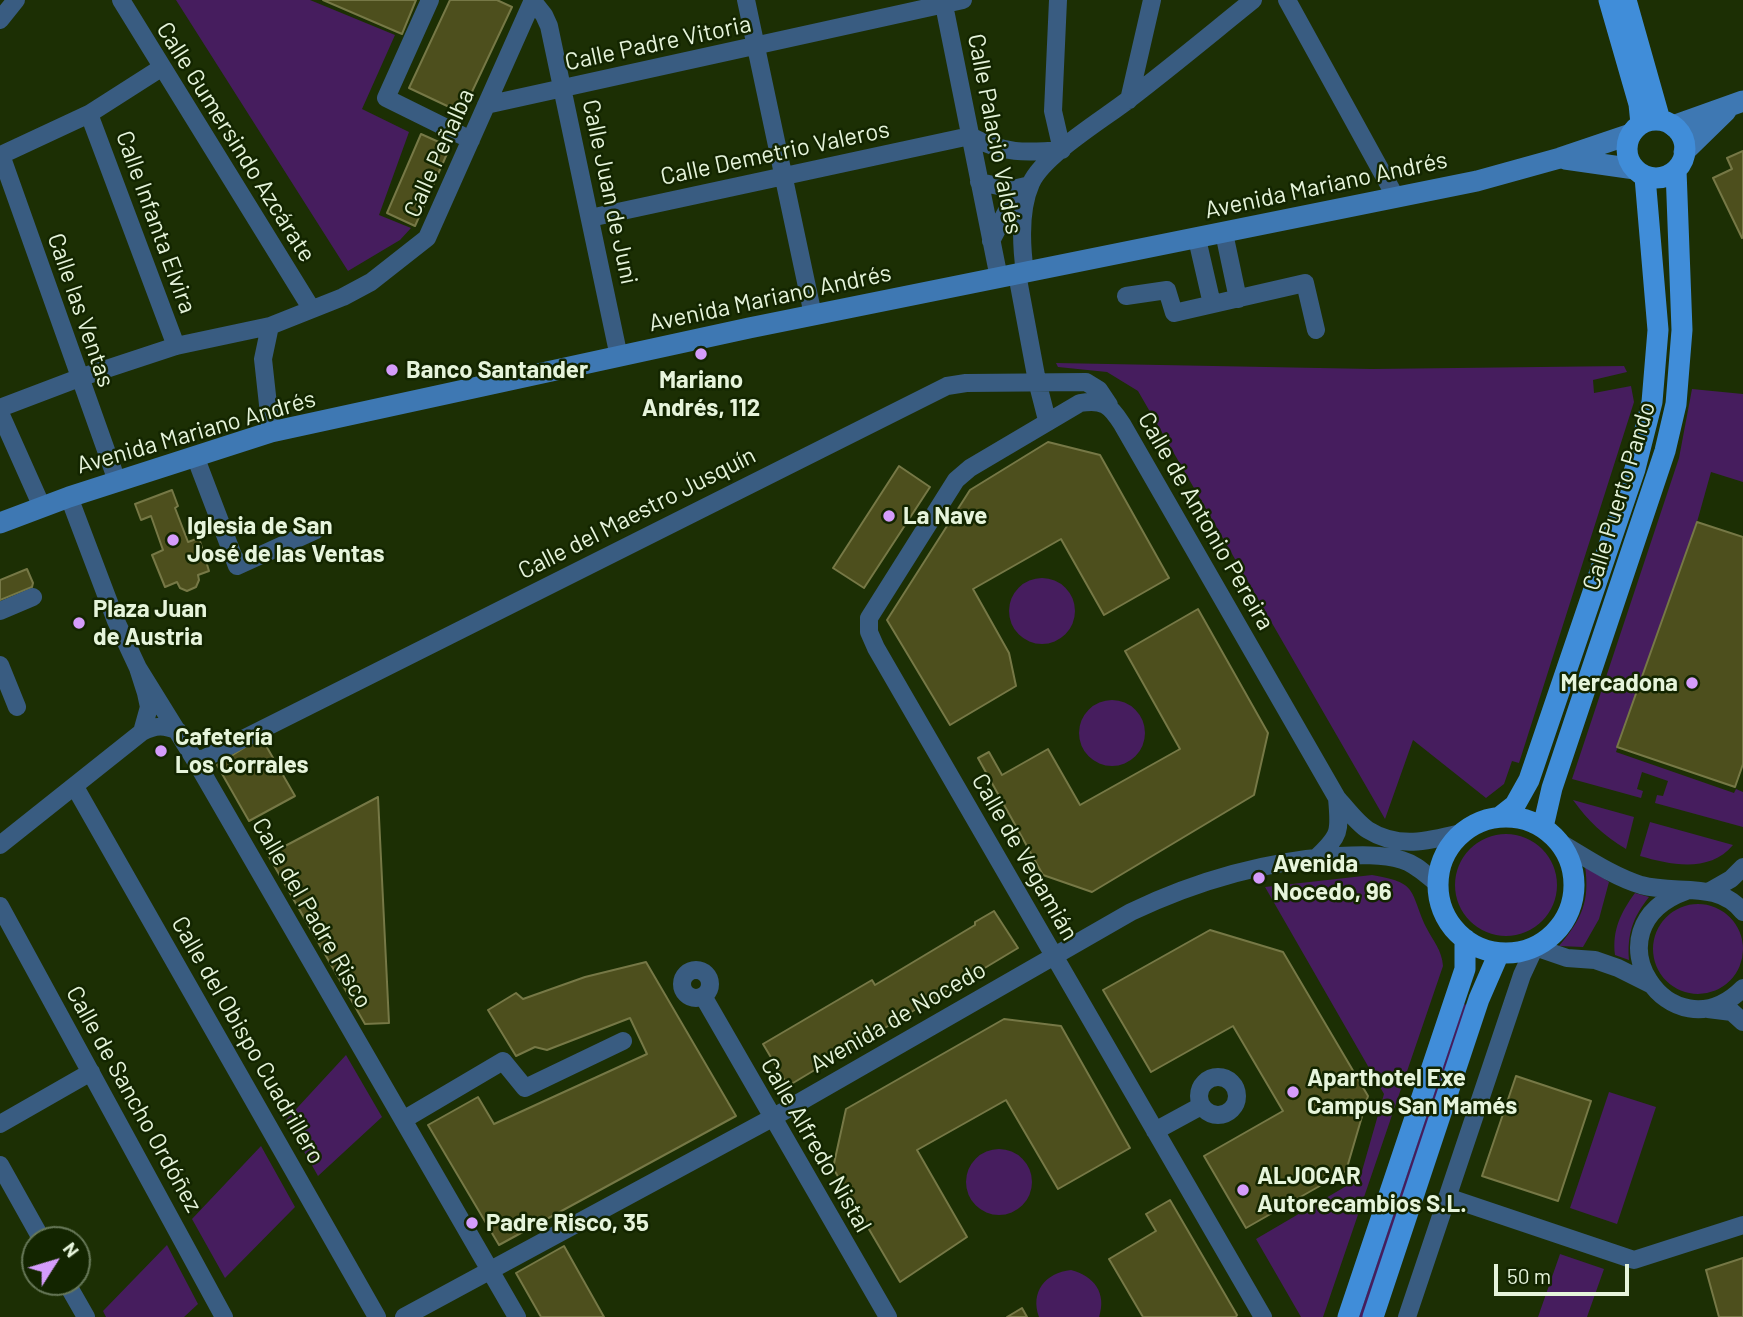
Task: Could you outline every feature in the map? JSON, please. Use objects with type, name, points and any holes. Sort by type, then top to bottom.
[{"type":"main road","points":[[1609,0],[1639,104],[1651,126],[1681,136],[1680,161]]},
{"type":"main road","points":[[1626,0],[1651,126]]},
{"type":"main road","name":"Avenida Mariano Andrés","points":[[1560,159],[1664,176],[1737,104]]},
{"type":"main road","name":"Avenida Mariano Andrés","points":[[0,523],[69,496],[271,432],[813,315],[1478,181],[1560,159],[1651,126],[1737,104]]},
{"type":"main road","points":[[1640,173],[1627,150],[1651,126]]},
{"type":"main road","name":"Calle Puerto Pando","points":[[1543,827],[1552,788],[1665,452],[1676,404],[1682,330],[1680,161]]},
{"type":"main road","name":"Calle Puerto Pando","points":[[1501,816],[1515,805],[1529,780],[1635,470],[1652,402],[1658,330],[1640,173]]},
{"type":"main road","points":[[1501,816],[1523,818],[1543,827],[1559,842],[1574,872],[1572,906],[1564,922],[1553,935],[1535,947],[1520,952],[1487,951],[1465,939],[1446,917],[1440,901],[1440,865],[1448,848],[1461,833],[1479,822],[1501,816]]},
{"type":"main road","points":[[1348,1317],[1465,969],[1465,939]]},
{"type":"main road","points":[[1373,1317],[1479,999],[1499,953]]},
{"type":"street","points":[[0,20],[16,0]]},
{"type":"street","name":"Calle Gumersindo Azcárate","points":[[121,0],[311,308]]},
{"type":"street","points":[[430,0],[387,98],[471,140]]},
{"type":"street","name":"Calle Juan de Juni","points":[[533,0],[550,26],[619,357]]},
{"type":"street","name":"Calle Peñalba","points":[[0,410],[79,378],[176,346],[270,326],[343,297],[371,282],[427,238],[533,0]]},
{"type":"street","points":[[746,0],[813,315]]},
{"type":"street","name":"Calle Padre Vitoria","points":[[486,105],[756,47],[943,2],[964,0]]},
{"type":"street","points":[[1058,0],[1053,110],[1062,150]]},
{"type":"street","points":[[1129,100],[1152,0]]},
{"type":"street","points":[[991,241],[1013,199],[1062,150],[1253,0]]},
{"type":"street","points":[[1287,0],[1395,196]]},
{"type":"street","name":"Calle Palacio Valdés","points":[[943,2],[991,241],[1013,275]]},
{"type":"street","points":[[1,155],[89,114],[161,68]]},
{"type":"street","name":"Calle Infanta Elvira","points":[[89,114],[176,346]]},
{"type":"street","points":[[970,136],[990,146],[1019,153],[1062,150]]},
{"type":"street","name":"Calle Demetrio Valeros","points":[[590,218],[783,174],[970,136]]},
{"type":"street","points":[[1019,153],[1026,166],[1030,184],[1013,275],[1047,420]]},
{"type":"street","name":"Calle las Ventas","points":[[1,155],[117,481]]},
{"type":"street","points":[[979,182],[1013,189],[1030,184]]},
{"type":"street","points":[[1224,233],[1238,299]]},
{"type":"street","points":[[1197,239],[1212,304]]},
{"type":"street","points":[[1126,296],[1167,290],[1174,313],[1305,283],[1316,330]]},
{"type":"street","points":[[270,326],[263,359],[271,432]]},
{"type":"street","name":"Calle del Maestro Jusquín","points":[[195,760],[205,758],[947,386],[967,383],[1086,382],[1099,390],[1109,405]]},
{"type":"street","name":"Calle de Antonio Pereira","points":[[876,605],[956,480],[970,468],[1047,420],[1080,403],[1092,401],[1109,405],[1337,799],[1367,830],[1393,841],[1407,843],[1433,840],[1461,833]]},
{"type":"street","points":[[0,410],[42,507]]},
{"type":"street","points":[[195,456],[237,566],[316,530]]},
{"type":"street","points":[[69,496],[116,621],[138,668],[149,707],[142,732]]},
{"type":"street","points":[[0,611],[33,597]]},
{"type":"street","name":"Calle de Vegamián","points":[[876,605],[869,618],[869,632],[876,648],[1263,1317]]},
{"type":"street","points":[[0,665],[17,707]]},
{"type":"street","name":"Calle del Padre Risco","points":[[138,668],[195,760],[517,1317]]},
{"type":"street","points":[[0,845],[142,732],[154,726],[165,726],[178,731]]},
{"type":"street","name":"Calle del Obispo Cuadrillero","points":[[75,787],[377,1317]]},
{"type":"street","points":[[1316,858],[1334,841],[1339,825],[1337,799]]},
{"type":"street","points":[[1559,842],[1623,878],[1644,886],[1710,891],[1727,898],[1743,912]]},
{"type":"street","name":"Avenida de Nocedo","points":[[404,1317],[772,1118],[1131,912],[1170,893],[1244,872],[1316,858],[1361,855],[1401,860],[1413,865],[1438,884]]},
{"type":"street","points":[[1710,891],[1731,879],[1743,867]]},
{"type":"street","points":[[1686,891],[1670,897],[1656,907],[1646,920],[1638,953],[1642,969],[1650,984],[1661,996],[1674,1004],[1689,1009],[1732,1012],[1743,1022]]},
{"type":"street","name":"Calle de Sancho Ordóñez","points":[[0,906],[224,1317]]},
{"type":"street","points":[[1407,1317],[1522,975],[1535,947],[1567,958],[1595,960],[1650,984]]},
{"type":"street","points":[[1705,1009],[1720,1005],[1743,988]]},
{"type":"street","name":"Calle Alfredo Nistal","points":[[703,996],[888,1317]]},
{"type":"street","points":[[404,1120],[503,1062],[524,1088],[622,1041]]},
{"type":"street","points":[[0,1124],[91,1072]]},
{"type":"street","points":[[1156,1131],[1201,1106]]},
{"type":"street","points":[[0,1165],[34,1226]]},
{"type":"street","points":[[1447,1197],[1634,1260],[1743,1225]]},
{"type":"street","points":[[74,1296],[86,1317]]},
{"type":"shaded area","points":[[176,0],[310,0],[395,35],[362,109],[409,132],[379,215],[411,228],[400,240],[348,271]]},
{"type":"shaded area","points":[[1056,363],[1372,369],[1624,366],[1627,372],[1593,380],[1594,393],[1631,386],[1634,402],[1519,763],[1512,761],[1504,784],[1486,798],[1413,740],[1385,819],[1138,391],[1107,372],[1058,367]]},
{"type":"shaded area","points":[[1692,389],[1743,394],[1743,482],[1711,472],[1697,522],[1616,752],[1734,793],[1736,789],[1743,792],[1743,827],[1655,803],[1657,795],[1663,796],[1668,781],[1642,772],[1637,789],[1643,791],[1641,798],[1572,779],[1679,458]]},
{"type":"shaded area","points":[[1048,578],[1066,587],[1073,598],[1073,624],[1066,635],[1055,642],[1036,644],[1018,635],[1011,624],[1009,605],[1018,587],[1029,580]]},
{"type":"shaded area","points":[[1112,700],[1125,702],[1140,715],[1145,733],[1143,746],[1130,761],[1112,766],[1099,764],[1084,751],[1079,733],[1081,720],[1094,705]]},
{"type":"shaded area","points":[[1573,800],[1634,817],[1626,849],[1597,828]]},
{"type":"shaded area","points":[[1650,822],[1733,845],[1724,854],[1702,863],[1677,864],[1640,856]]},
{"type":"shaded area","points":[[1506,834],[1535,842],[1549,856],[1557,885],[1549,914],[1535,928],[1506,936],[1477,928],[1463,914],[1455,885],[1463,856],[1477,842]]},
{"type":"shaded area","points":[[1585,866],[1609,882],[1599,919],[1583,947],[1559,946],[1579,918],[1585,900]]},
{"type":"shaded area","points":[[1372,875],[1397,881],[1410,890],[1439,950],[1443,966],[1323,1317],[1301,1317],[1256,1239],[1360,1178],[1384,1094],[1265,887]]},
{"type":"shaded area","points":[[1635,893],[1649,897],[1632,926],[1629,960],[1615,955],[1615,937],[1622,914]]},
{"type":"shaded area","points":[[1698,904],[1715,907],[1730,917],[1740,932],[1743,949],[1740,966],[1730,981],[1715,991],[1698,994],[1681,991],[1666,981],[1656,966],[1653,949],[1656,932],[1666,917],[1681,907]]},
{"type":"shaded area","points":[[1464,1004],[1467,1005],[1363,1317],[1359,1317]]},
{"type":"shaded area","points":[[346,1055],[382,1117],[318,1176],[286,1120]]},
{"type":"shaded area","points":[[1609,1092],[1656,1107],[1617,1224],[1570,1208]]},
{"type":"shaded area","points":[[261,1146],[295,1207],[225,1278],[192,1219]]},
{"type":"shaded area","points":[[1005,1149],[1023,1158],[1030,1169],[1030,1195],[1023,1206],[1012,1213],[993,1215],[975,1206],[968,1195],[966,1176],[975,1158],[986,1151]]},
{"type":"shaded area","points":[[167,1245],[198,1304],[184,1317],[106,1317],[103,1311]]},
{"type":"shaded area","points":[[1560,1254],[1604,1269],[1587,1317],[1538,1317]]},
{"type":"shaded area","points":[[1071,1270],[1086,1276],[1097,1287],[1101,1300],[1099,1317],[1039,1317],[1037,1300],[1042,1285],[1054,1275]]},
{"type":"building","points":[[323,0],[416,0],[402,34]]},
{"type":"building","points":[[450,0],[497,0],[512,7],[462,113],[409,88]]},
{"type":"building","points":[[421,134],[450,147],[415,226],[387,213]]},
{"type":"building","points":[[1743,151],[1742,238],[1713,178],[1732,169],[1727,158]]},
{"type":"building","points":[[1048,442],[1100,455],[1169,578],[1104,615],[1061,539],[973,589],[1009,653],[1016,686],[950,725],[887,620],[970,490]]},
{"type":"building","name":"La Nave","points":[[899,466],[930,487],[864,588],[833,568]]},
{"type":"building","name":"Iglesia de San José de las Ventas","points":[[172,490],[178,506],[175,508],[188,542],[199,538],[209,571],[198,575],[196,587],[187,591],[180,588],[177,582],[165,587],[152,555],[163,550],[151,516],[141,520],[135,504]]},
{"type":"building","name":"Mercadona","points":[[1697,522],[1743,537],[1743,764],[1735,787],[1617,747]]},
{"type":"building","points":[[27,569],[32,587],[0,600],[0,580]]},
{"type":"building","points":[[1198,609],[1268,733],[1254,795],[1092,892],[1043,875],[978,758],[989,752],[1002,775],[1048,749],[1080,805],[1180,749],[1125,651]]},
{"type":"building","points":[[261,737],[295,796],[249,821],[217,765]]},
{"type":"building","points":[[378,797],[389,1023],[365,1024],[268,855]]},
{"type":"building","points":[[994,911],[1018,948],[788,1086],[763,1044],[872,980],[875,985]]},
{"type":"building","points":[[1210,930],[1283,952],[1368,1096],[1346,1171],[1246,1228],[1204,1156],[1283,1111],[1233,1026],[1151,1072],[1103,990]]},
{"type":"building","points":[[646,962],[736,1116],[499,1245],[428,1125],[478,1097],[494,1124],[647,1054],[630,1018],[547,1050],[535,1047],[516,1056],[488,1010],[516,993],[523,999],[585,977]]},
{"type":"building","points":[[1004,1019],[1061,1026],[1130,1148],[1058,1189],[1006,1100],[917,1150],[967,1237],[900,1282],[833,1168],[846,1109]]},
{"type":"building","points":[[1516,1076],[1591,1101],[1558,1201],[1482,1176]]},
{"type":"building","points":[[1170,1200],[1236,1317],[1143,1317],[1109,1259],[1156,1231],[1146,1214]]},
{"type":"building","points":[[564,1246],[604,1317],[541,1317],[516,1273]]},
{"type":"building","points":[[1743,1258],[1743,1317],[1719,1317],[1706,1270]]},
{"type":"building","points":[[1022,1308],[1027,1317],[1007,1317]]},
{"type":"place","name":"Mariano Andrés, 112","points":[[701,354]]},
{"type":"place","name":"Banco Santander","points":[[392,370]]},
{"type":"place","name":"La Nave","points":[[889,516]]},
{"type":"place","name":"Iglesia de San José de las Ventas","points":[[173,540]]},
{"type":"place","name":"Plaza Juan de Austria","points":[[79,623]]},
{"type":"place","name":"Mercadona","points":[[1692,683]]},
{"type":"place","name":"Cafetería Los Corrales","points":[[161,751]]},
{"type":"place","name":"Avenida Nocedo, 96","points":[[1259,878]]},
{"type":"place","name":"Aparthotel Exe Campus San Mamés","points":[[1293,1092]]},
{"type":"place","name":"ALJOCAR Autorecambios S.L.","points":[[1243,1190]]},
{"type":"place","name":"Padre Risco, 35","points":[[472,1223]]}]
